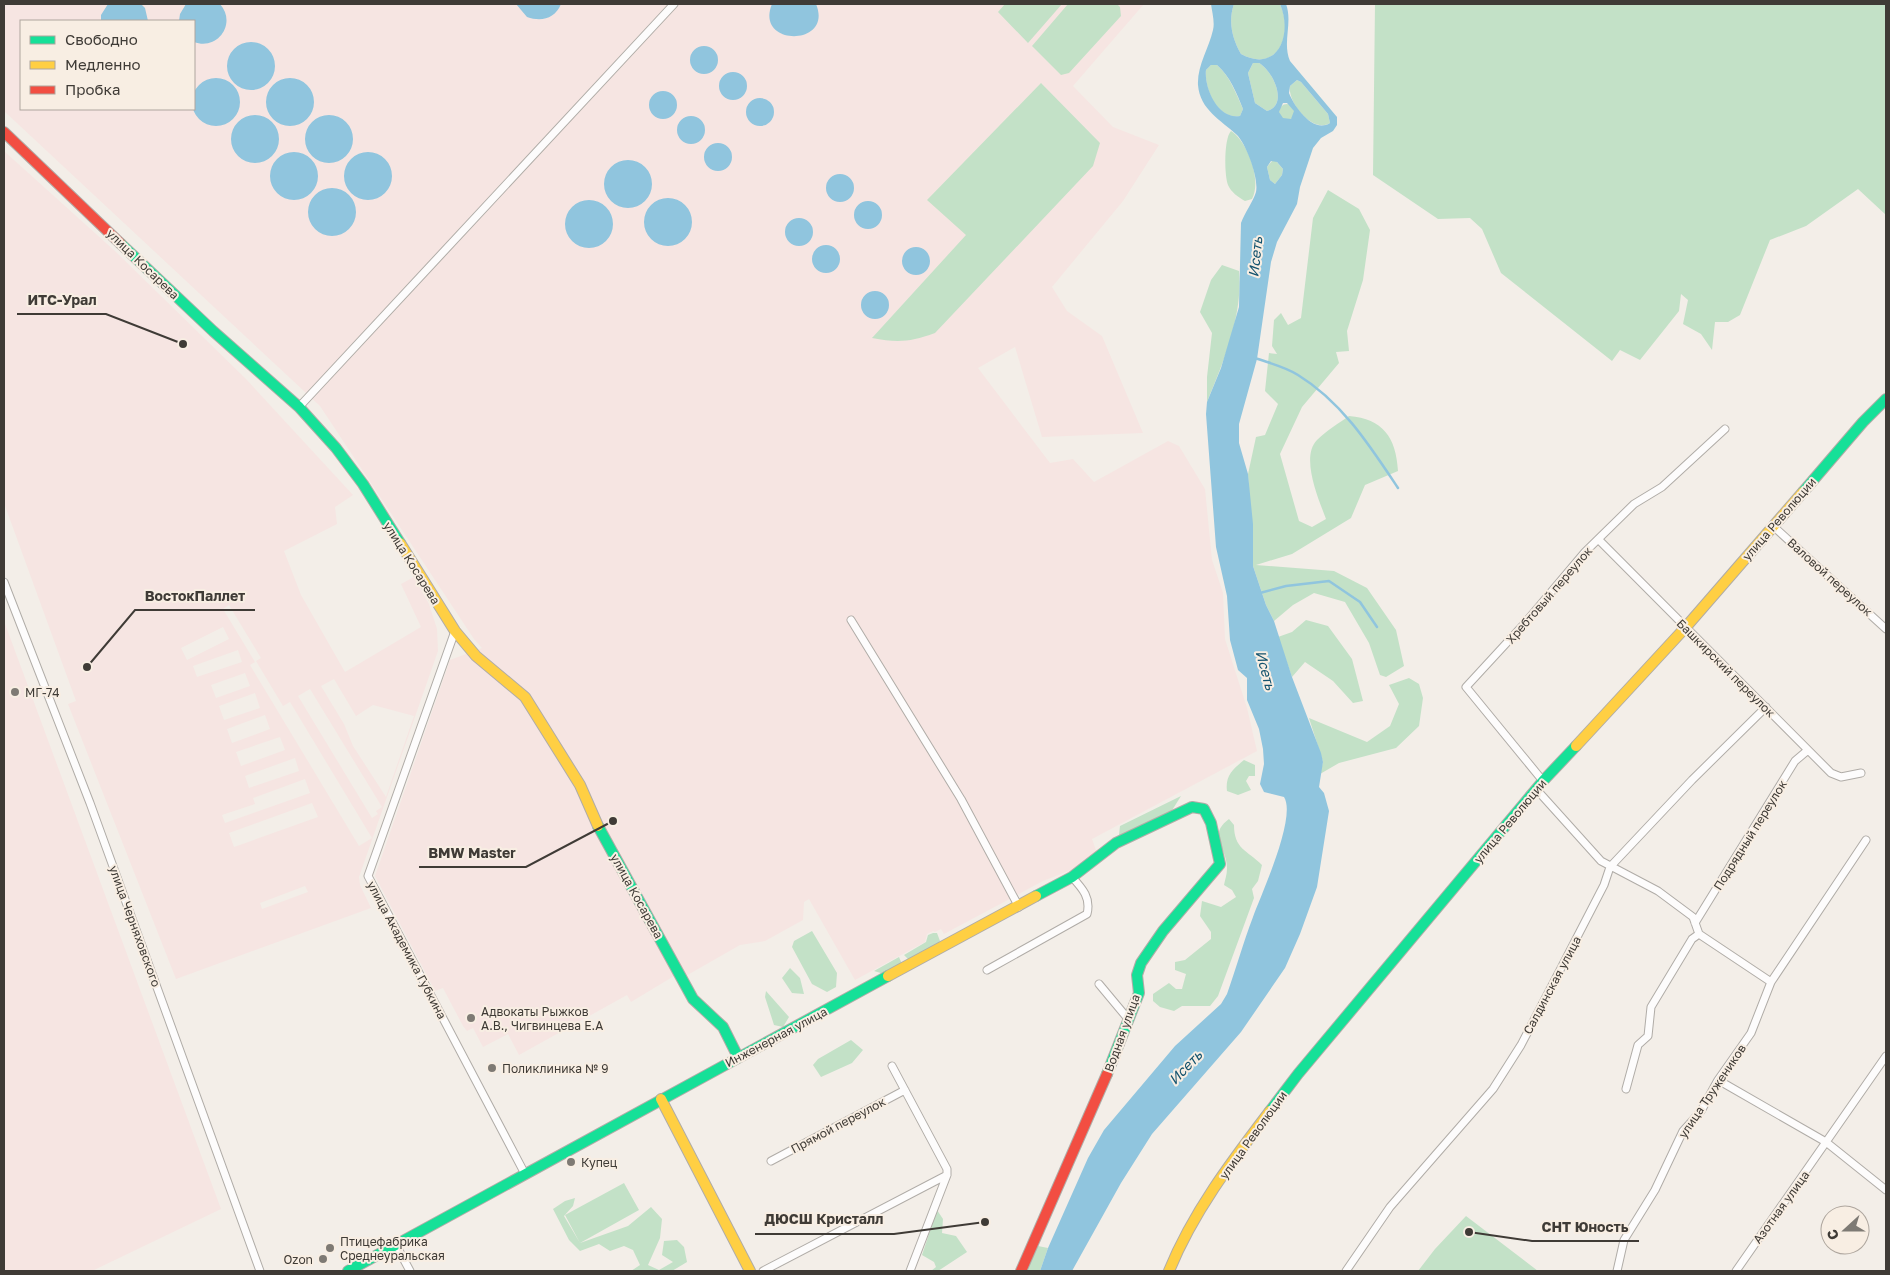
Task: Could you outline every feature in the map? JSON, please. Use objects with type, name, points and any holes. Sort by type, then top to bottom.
[{"type":"street","points":[[299,407],[674,4]]},
{"type":"street","name":"улица Косарева","points":[[4,132],[213,331],[299,407],[336,448],[363,484],[455,631],[476,656],[525,697],[580,785],[592,815],[693,999],[723,1027],[738,1057]]},
{"type":"street","name":"улица Революции","points":[[1169,1271],[1180,1244],[1229,1165],[1293,1082],[1540,786],[1685,628],[1862,422],[1886,399]]},
{"type":"street","name":"Хребтовый переулок","points":[[1540,786],[1466,687],[1526,623],[1585,552],[1634,504],[1662,487],[1725,429]]},
{"type":"street","name":"Валовой переулок","points":[[1773,526],[1886,629]]},
{"type":"street","name":"Башкирский переулок","points":[[1599,540],[1831,773],[1841,778],[1861,773]]},
{"type":"street","name":"улица Черняховского","points":[[4,582],[90,803],[260,1271]]},
{"type":"street","points":[[850,620],[961,799],[1019,907]]},
{"type":"street","name":"улица Академика Губкина","points":[[455,631],[368,876],[524,1174]]},
{"type":"street","name":"Салдинская улица","points":[[1346,1271],[1390,1208],[1493,1089],[1520,1045],[1559,972],[1604,885],[1610,867],[1692,780],[1766,707]]},
{"type":"street","name":"Подрядный переулок","points":[[1695,923],[1795,761],[1808,750]]},
{"type":"street","points":[[1540,786],[1601,861],[1658,891],[1693,917],[1699,934],[1771,982]]},
{"type":"street","name":"Инженерная улица","points":[[348,1271],[738,1057],[1019,907],[1072,877],[1116,843],[1192,807],[1204,809]]},
{"type":"street","name":"Водная улица","points":[[1021,1271],[1093,1109],[1129,1020],[1139,993],[1137,975],[1141,963],[1158,941],[1163,931],[1220,864],[1211,823],[1204,809]]},
{"type":"street","name":"улица Тружеников","points":[[1617,1271],[1624,1240],[1655,1190],[1683,1131],[1701,1111],[1718,1080],[1751,1033],[1771,982],[1866,840]]},
{"type":"street","points":[[987,970],[1087,914],[1089,904],[1084,890],[1072,877]]},
{"type":"street","points":[[1626,1089],[1638,1045],[1648,1036],[1651,1007],[1692,939],[1699,934]]},
{"type":"street","points":[[1099,984],[1129,1020]]},
{"type":"street","name":"Азотная улица","points":[[1736,1271],[1886,1056]]},
{"type":"street","points":[[892,1066],[947,1170],[947,1175],[910,1271]]},
{"type":"street","points":[[1718,1080],[1826,1142],[1886,1190]]},
{"type":"street","name":"Прямой переулок","points":[[771,1161],[905,1090]]},
{"type":"street","points":[[661,1099],[750,1271]]},
{"type":"street","points":[[763,1271],[947,1175]]},
{"type":"street","points":[[396,1245],[410,1271]]},
{"type":"shaded area","points":[[4,4],[1144,4],[1073,86],[1113,127],[1159,145],[1123,201],[1052,287],[1067,311],[1102,336],[1143,433],[1042,437],[1015,347],[978,368],[1050,463],[1073,459],[1094,482],[1168,441],[1179,446],[1205,489],[1212,560],[1223,593],[1225,639],[1247,708],[1257,751],[1092,839],[1097,853],[1071,870],[1043,881],[944,934],[941,929],[927,934],[925,942],[855,980],[809,899],[804,902],[803,920],[765,941],[740,945],[677,981],[674,976],[631,1002],[627,995],[519,1055],[508,1034],[483,1047],[473,1028],[467,1031],[463,1026],[443,988],[435,991],[375,876],[450,660],[482,648],[474,639],[320,406],[4,111]]},
{"type":"shaded area","points":[[4,151],[116,252],[246,379],[353,495],[335,507],[337,524],[284,551],[301,595],[345,672],[421,627],[401,584],[414,577],[429,604],[437,629],[438,651],[359,877],[360,885],[371,908],[176,979],[68,704],[76,701],[4,503]],"holes":[[[229,605],[261,658],[256,661],[283,706],[290,702],[372,838],[359,846],[250,665],[255,662],[223,609]],[[223,627],[229,639],[187,660],[181,648]],[[238,650],[242,662],[197,677],[193,666]],[[245,673],[250,686],[216,698],[211,685]],[[334,679],[356,716],[373,705],[414,716],[386,797],[353,746],[344,724],[321,686]],[[310,689],[382,807],[376,811],[378,814],[372,818],[298,696]],[[255,693],[260,708],[224,720],[219,706]],[[265,715],[270,729],[232,743],[227,729]],[[280,737],[285,750],[241,766],[236,752]],[[295,758],[299,771],[249,788],[245,776]],[[305,779],[310,793],[225,823],[222,815],[255,804],[253,798]],[[312,803],[318,817],[234,847],[229,833]],[[305,886],[308,892],[262,909],[260,903]]]},
{"type":"shaded area","points":[[4,621],[221,1209],[92,1271],[4,1271]]},
{"type":"green space","points":[[1005,4],[1062,4],[1028,43],[998,12]]},
{"type":"green space","points":[[1068,4],[1117,4],[1120,7],[1121,16],[1069,73],[1061,75],[1032,46]]},
{"type":"green space","points":[[1234,4],[1280,4],[1284,16],[1284,38],[1280,48],[1273,55],[1265,59],[1254,59],[1241,54],[1235,42],[1231,23]]},
{"type":"green space","points":[[1375,4],[1886,4],[1886,215],[1858,189],[1806,226],[1770,240],[1740,315],[1728,322],[1715,322],[1712,350],[1701,334],[1683,324],[1688,300],[1681,294],[1679,311],[1640,360],[1620,350],[1612,361],[1501,273],[1482,229],[1470,218],[1438,219],[1373,175]]},
{"type":"green space","points":[[1253,63],[1259,63],[1264,67],[1276,88],[1277,102],[1274,108],[1267,111],[1255,103],[1248,73]]},
{"type":"green space","points":[[1211,65],[1217,65],[1222,69],[1229,80],[1243,109],[1240,116],[1232,116],[1225,113],[1219,108],[1210,94],[1206,70]]},
{"type":"green space","points":[[1297,80],[1301,82],[1328,114],[1330,123],[1316,124],[1302,115],[1290,93],[1290,86]]},
{"type":"green space","points":[[1041,83],[1100,143],[1093,166],[935,333],[904,341],[872,338],[966,235],[927,200]]},
{"type":"green space","points":[[1287,104],[1293,106],[1295,112],[1293,118],[1287,120],[1281,118],[1279,112],[1281,106]]},
{"type":"green space","points":[[1231,131],[1237,136],[1248,152],[1254,172],[1255,191],[1252,199],[1245,201],[1231,190],[1227,180],[1225,165],[1226,148]]},
{"type":"green space","points":[[1272,161],[1276,161],[1283,169],[1282,175],[1275,184],[1270,180],[1267,167]]},
{"type":"green space","points":[[1328,190],[1359,209],[1370,230],[1363,280],[1347,331],[1349,351],[1336,352],[1339,363],[1302,407],[1280,454],[1299,521],[1312,527],[1326,519],[1312,479],[1310,457],[1312,447],[1317,440],[1349,416],[1371,421],[1386,432],[1394,448],[1398,471],[1365,485],[1351,518],[1292,554],[1256,565],[1334,571],[1367,588],[1396,630],[1404,666],[1386,677],[1380,675],[1369,643],[1345,602],[1314,593],[1293,605],[1274,621],[1266,605],[1253,566],[1248,474],[1256,437],[1265,435],[1278,404],[1265,391],[1269,353],[1277,354],[1272,346],[1274,320],[1281,313],[1288,325],[1301,318],[1313,218]]},
{"type":"green space","points":[[1222,265],[1239,271],[1238,304],[1226,354],[1207,402],[1207,377],[1212,333],[1200,312],[1211,280]]},
{"type":"green space","points":[[1306,620],[1328,626],[1352,659],[1363,701],[1353,703],[1333,681],[1305,662],[1292,677],[1278,637],[1292,632]]},
{"type":"green space","points":[[1409,678],[1419,684],[1423,698],[1419,726],[1396,748],[1339,763],[1320,774],[1323,762],[1309,718],[1367,742],[1390,726],[1399,704],[1389,685]]},
{"type":"green space","points":[[1244,760],[1255,765],[1255,776],[1249,776],[1246,781],[1251,790],[1238,795],[1227,791],[1227,781],[1233,770]]},
{"type":"green space","points":[[1181,796],[1171,812],[1128,834],[1119,835],[1120,826]]},
{"type":"green space","points":[[1229,819],[1234,825],[1236,839],[1239,844],[1262,865],[1258,881],[1252,889],[1254,898],[1218,996],[1210,1006],[1182,1006],[1174,1011],[1160,1007],[1153,1001],[1153,994],[1169,983],[1176,989],[1182,989],[1186,974],[1175,970],[1175,962],[1185,960],[1211,939],[1211,932],[1200,916],[1202,901],[1221,907],[1236,897],[1232,890],[1224,885],[1227,871],[1219,837],[1222,825]]},
{"type":"green space","points":[[812,931],[837,973],[836,987],[827,992],[812,984],[792,947],[794,941]]},
{"type":"green space","points":[[937,933],[940,941],[938,944],[909,960],[904,955],[926,942],[928,935]]},
{"type":"green space","points":[[899,957],[902,964],[884,974],[874,971]]},
{"type":"green space","points":[[790,968],[800,978],[804,994],[792,993],[782,978]]},
{"type":"green space","points":[[766,991],[789,1017],[783,1027],[774,1025],[765,997]]},
{"type":"green space","points":[[851,1040],[863,1050],[852,1063],[821,1077],[813,1065],[818,1059]]},
{"type":"green space","points":[[624,1183],[639,1210],[580,1243],[565,1215]]},
{"type":"green space","points":[[575,1198],[573,1206],[564,1216],[580,1243],[628,1226],[651,1207],[662,1219],[660,1238],[648,1265],[659,1270],[673,1262],[662,1255],[664,1241],[677,1240],[684,1247],[687,1262],[672,1271],[631,1271],[640,1265],[633,1250],[624,1246],[610,1251],[599,1244],[580,1251],[569,1240],[553,1209],[565,1201]]},
{"type":"green space","points":[[937,1210],[943,1219],[942,1233],[956,1236],[967,1252],[938,1271],[931,1271],[936,1267],[934,1262],[922,1255]]},
{"type":"green space","points":[[1466,1216],[1538,1271],[1418,1271],[1435,1249]]},
{"type":"green space","points":[[1038,1246],[1048,1248],[1040,1271],[1026,1271]]},
{"type":"water","points":[[108,4],[141,4],[145,8],[148,20],[101,20],[101,15]]},
{"type":"water","points":[[186,4],[220,4],[225,11],[226,27],[222,34],[211,43],[195,42],[195,20],[179,20],[180,14]]},
{"type":"water","points":[[516,4],[561,4],[551,16],[537,19],[527,17]]},
{"type":"water","points":[[772,4],[816,4],[819,18],[814,28],[805,34],[794,36],[783,34],[774,28],[769,18]]},
{"type":"water","name":"Исеть","points":[[1211,4],[1234,4],[1231,23],[1235,42],[1241,54],[1254,59],[1265,59],[1273,55],[1279,48],[1283,38],[1285,27],[1280,4],[1286,4],[1288,11],[1287,47],[1290,61],[1337,117],[1337,125],[1333,131],[1321,138],[1313,148],[1300,187],[1297,204],[1277,242],[1271,262],[1257,359],[1239,424],[1239,443],[1248,474],[1253,524],[1253,566],[1321,753],[1323,762],[1319,787],[1324,793],[1329,811],[1317,887],[1285,968],[1241,1032],[1152,1134],[1121,1183],[1072,1271],[1040,1271],[1048,1248],[1088,1158],[1104,1130],[1175,1046],[1221,1004],[1227,994],[1249,927],[1270,875],[1286,821],[1287,807],[1284,797],[1264,792],[1260,784],[1264,764],[1263,749],[1259,729],[1247,700],[1247,678],[1238,670],[1230,640],[1227,596],[1216,547],[1206,414],[1207,402],[1221,368],[1239,307],[1241,223],[1255,196],[1256,178],[1241,139],[1212,114],[1200,94],[1198,85],[1199,71],[1214,27]],"holes":[[[1253,63],[1259,63],[1269,73],[1278,95],[1274,108],[1267,111],[1255,103],[1248,73]],[[1211,65],[1217,65],[1226,74],[1243,109],[1240,116],[1232,116],[1219,108],[1210,94],[1206,70]],[[1297,80],[1301,82],[1328,114],[1330,123],[1317,125],[1305,117],[1289,93],[1290,86]],[[1283,103],[1287,103],[1294,111],[1291,119],[1283,118],[1279,112]],[[1271,161],[1277,162],[1283,169],[1282,175],[1275,184],[1270,180],[1267,167]]]},
{"type":"water","points":[[251,42],[260,44],[268,49],[273,57],[275,66],[273,75],[268,83],[260,88],[251,90],[242,88],[234,83],[229,75],[227,66],[229,57],[234,49],[242,44]]},
{"type":"water","points":[[704,46],[714,50],[718,60],[714,70],[704,74],[694,70],[690,60],[694,50]]},
{"type":"water","points":[[733,72],[743,76],[747,86],[743,96],[733,100],[723,96],[719,86],[723,76]]},
{"type":"water","points":[[216,78],[229,82],[236,89],[240,102],[236,115],[225,124],[216,126],[207,124],[199,119],[194,111],[195,91],[199,85],[207,80]]},
{"type":"water","points":[[290,78],[299,80],[307,85],[312,93],[314,102],[312,111],[307,119],[299,124],[290,126],[281,124],[273,119],[268,111],[266,102],[268,93],[273,85],[281,80]]},
{"type":"water","points":[[663,91],[673,95],[677,105],[673,115],[663,119],[653,115],[649,105],[653,95]]},
{"type":"water","points":[[760,98],[770,102],[774,112],[770,122],[760,126],[750,122],[746,112],[750,102]]},
{"type":"water","points":[[255,115],[264,117],[272,122],[277,130],[279,139],[277,148],[272,156],[264,161],[255,163],[246,161],[238,156],[233,148],[231,139],[233,130],[238,122],[246,117]]},
{"type":"water","points":[[329,115],[338,117],[346,122],[351,130],[353,139],[351,148],[346,156],[338,161],[329,163],[320,161],[312,156],[307,148],[305,139],[307,130],[312,122],[320,117]]},
{"type":"water","points":[[691,116],[701,120],[705,130],[701,140],[691,144],[681,140],[677,130],[681,120]]},
{"type":"water","points":[[718,143],[728,147],[732,157],[728,167],[718,171],[708,167],[704,157],[708,147]]},
{"type":"water","points":[[294,152],[303,154],[311,159],[316,167],[318,176],[316,185],[311,193],[303,198],[294,200],[285,198],[277,193],[272,185],[270,176],[272,167],[277,159],[285,154]]},
{"type":"water","points":[[368,152],[377,154],[385,159],[390,167],[392,176],[390,185],[385,193],[377,198],[368,200],[359,198],[351,193],[346,185],[344,176],[346,167],[351,159],[359,154]]},
{"type":"water","points":[[628,160],[637,162],[645,167],[650,175],[652,184],[650,193],[645,201],[637,206],[628,208],[619,206],[611,201],[606,193],[604,184],[606,175],[611,167],[619,162]]},
{"type":"water","points":[[840,174],[850,178],[854,188],[850,198],[840,202],[830,198],[826,188],[830,178]]},
{"type":"water","points":[[332,188],[341,190],[349,195],[354,203],[356,212],[354,221],[349,229],[341,234],[332,236],[323,234],[315,229],[310,221],[308,212],[310,203],[315,195],[323,190]]},
{"type":"water","points":[[668,198],[677,200],[685,205],[690,213],[692,222],[690,231],[685,239],[677,244],[668,246],[659,244],[651,239],[646,231],[644,222],[646,213],[651,205],[659,200]]},
{"type":"water","points":[[589,200],[598,202],[606,207],[611,215],[613,224],[611,233],[606,241],[598,246],[589,248],[580,246],[572,241],[567,233],[565,224],[567,215],[572,207],[580,202]]},
{"type":"water","points":[[868,201],[878,205],[882,215],[878,225],[868,229],[858,225],[854,215],[858,205]]},
{"type":"water","points":[[799,218],[809,222],[813,232],[809,242],[799,246],[789,242],[785,232],[789,222]]},
{"type":"water","points":[[826,245],[836,249],[840,259],[836,269],[826,273],[816,269],[812,259],[816,249]]},
{"type":"water","points":[[916,247],[926,251],[930,261],[926,271],[916,275],[906,271],[902,261],[906,251]]},
{"type":"water","points":[[875,291],[885,295],[889,305],[885,315],[875,319],[865,315],[861,305],[865,295]]},
{"type":"waterway","points":[[1255,358],[1293,372],[1328,398],[1354,426],[1398,488]]},
{"type":"waterway","points":[[1260,593],[1286,586],[1329,581],[1360,602],[1377,627]]},
{"type":"traffic: fast","points":[[121,244],[213,331],[299,407],[336,448],[363,484],[400,543]]},
{"type":"traffic: fast","points":[[1803,492],[1863,422],[1886,399]]},
{"type":"traffic: fast","points":[[1270,1111],[1298,1074],[1543,781],[1576,746]]},
{"type":"traffic: fast","points":[[1036,896],[1072,877],[1116,843],[1192,807],[1204,809],[1211,823],[1220,864],[1163,931],[1141,963],[1137,975],[1139,993],[1107,1074]]},
{"type":"traffic: fast","points":[[598,826],[693,999],[723,1027],[738,1057]]},
{"type":"traffic: fast","points":[[348,1271],[888,976]]},
{"type":"traffic: slow","points":[[1576,746],[1685,628],[1803,492]]},
{"type":"traffic: slow","points":[[400,543],[455,631],[476,656],[525,697],[580,785],[598,826]]},
{"type":"traffic: slow","points":[[888,976],[1036,896]]},
{"type":"traffic: slow","points":[[661,1099],[750,1271]]},
{"type":"traffic: slow","points":[[1169,1271],[1201,1208],[1270,1111]]},
{"type":"traffic: jam","points":[[4,132],[121,244]]},
{"type":"traffic: jam","points":[[1021,1271],[1107,1074]]},
{"type":"place","name":"ИТС-Урал","points":[[183,344]]},
{"type":"place","name":"ВостокПаллет","points":[[87,667]]},
{"type":"place","name":"МГ-74","points":[[15,692]]},
{"type":"place","name":"BMW Master","points":[[613,821]]},
{"type":"place","name":"Адвокаты Рыжков А.В., Чигвинцева Е.А","points":[[471,1018]]},
{"type":"place","name":"Поликлиника № 9","points":[[492,1068]]},
{"type":"place","name":"Купец","points":[[571,1162]]},
{"type":"place","name":"ДЮСШ Кристалл","points":[[985,1222]]},
{"type":"place","name":"СНТ Юность","points":[[1469,1232]]},
{"type":"place","name":"Птицефабрика Среднеуральская","points":[[330,1248]]},
{"type":"place","name":"Ozon","points":[[323,1259]]}]
